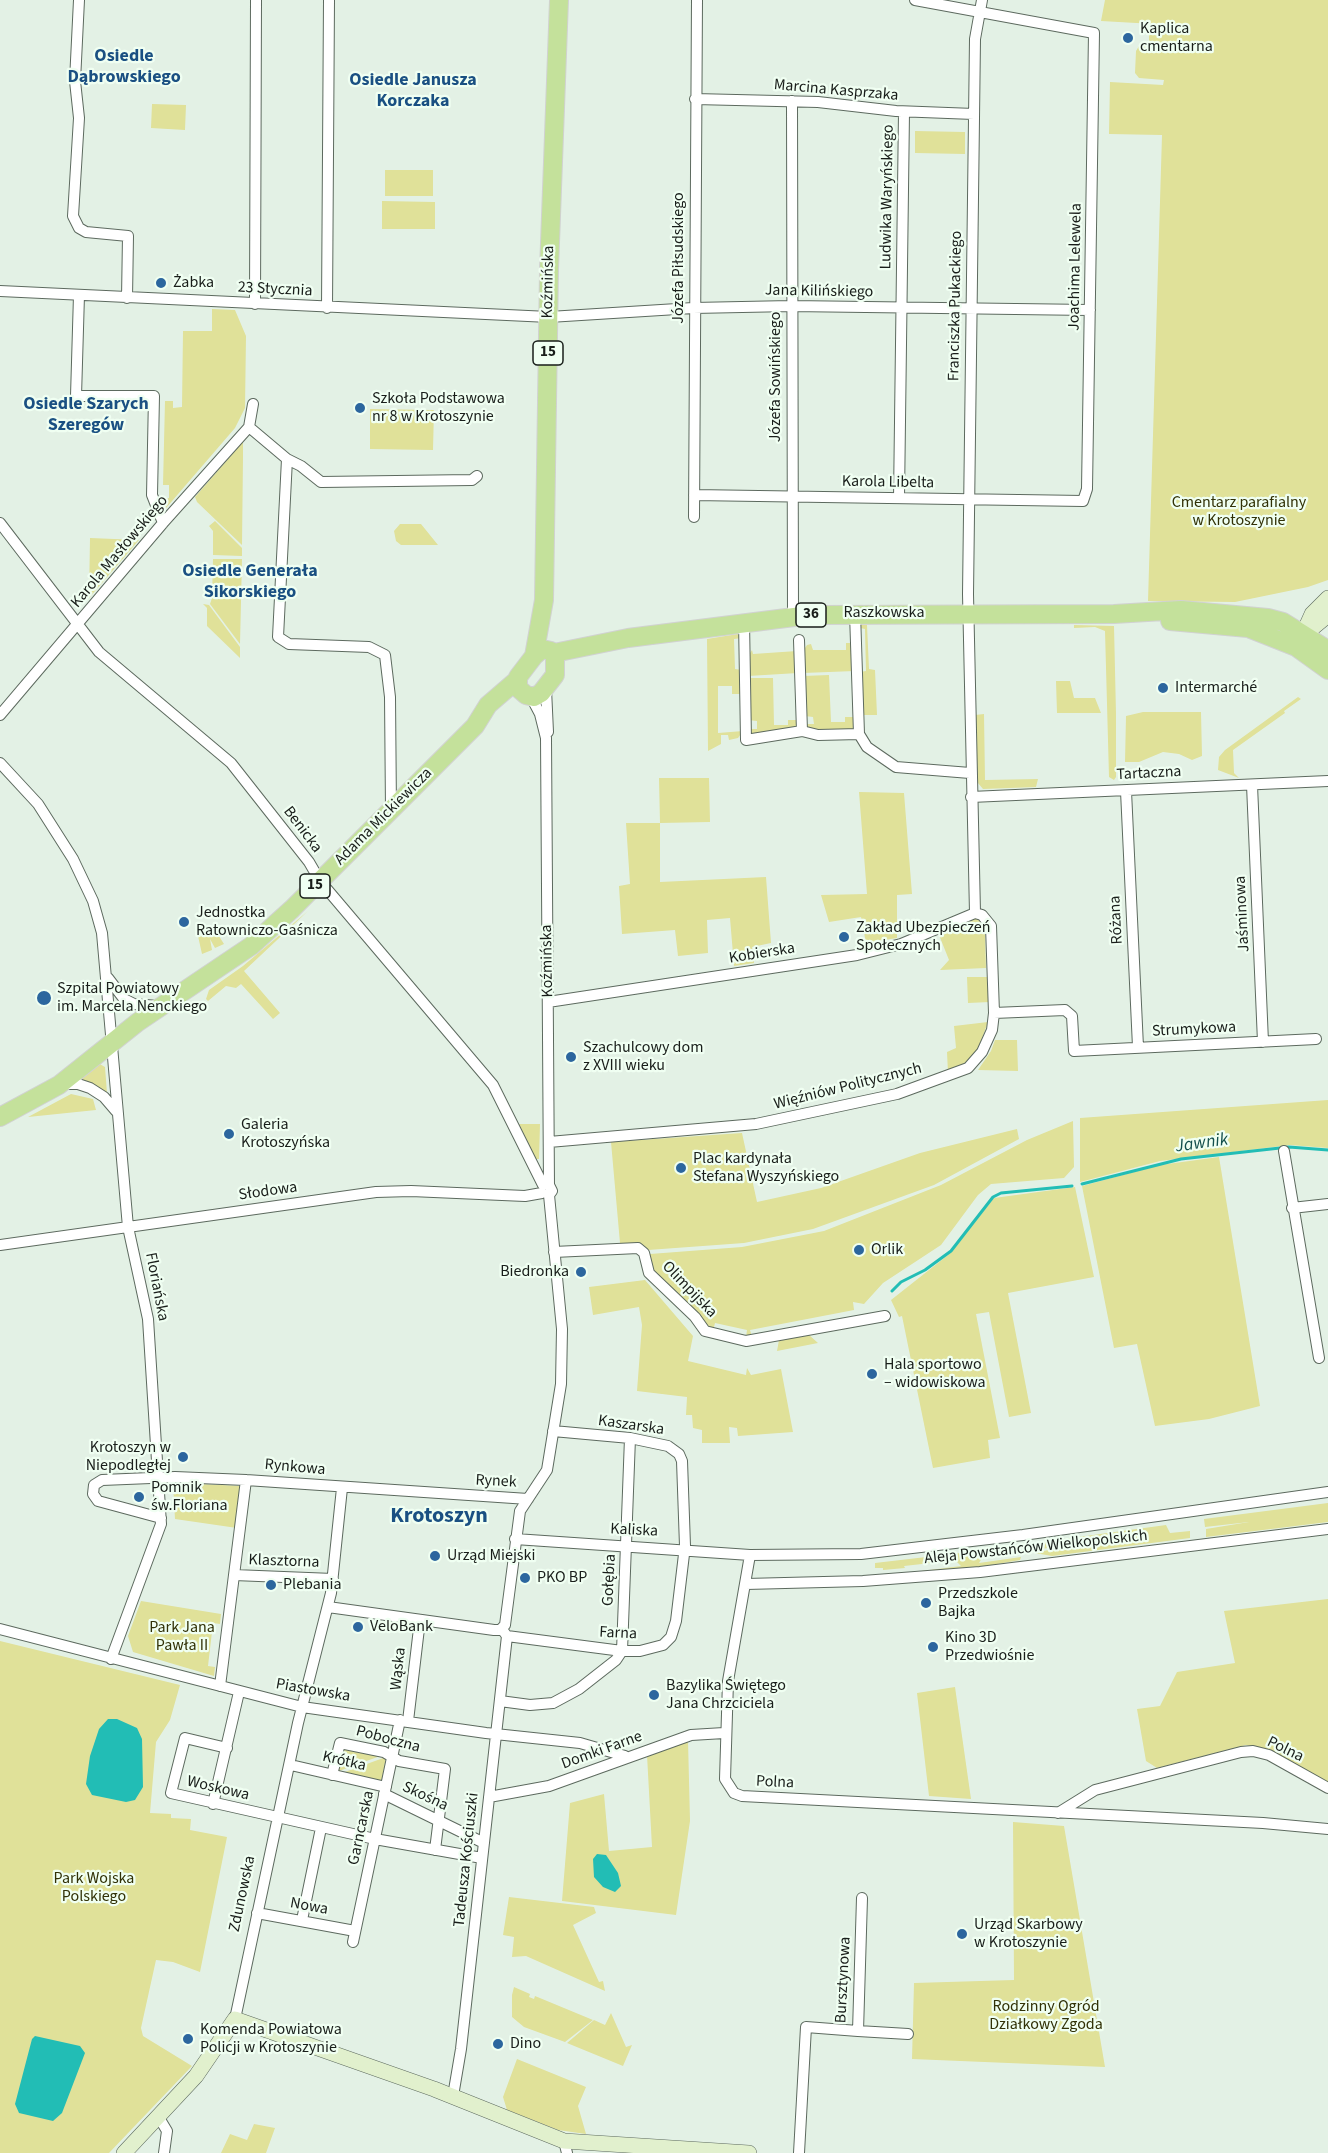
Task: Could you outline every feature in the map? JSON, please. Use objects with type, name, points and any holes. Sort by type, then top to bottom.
[{"type":"main road","name":"Koźmińska","points":[[549,657],[544,600],[549,317],[559,0]]},
{"type":"main road","name":"Raszkowska","points":[[549,657],[575,658],[635,645],[656,636],[744,621],[855,613],[1114,614],[1217,611],[1283,622],[1300,641]]},
{"type":"main road","name":"Raszkowska","points":[[1114,614],[1248,628],[1300,641]]},
{"type":"main road","name":"36","points":[[1300,641],[1327,649]]},
{"type":"main road","name":"36","points":[[1300,641],[1328,670]]},
{"type":"main road","name":"15","points":[[530,690],[549,657]]},
{"type":"main road","name":"15","points":[[530,690],[549,657]]},
{"type":"main road","name":"Adama Mickiewicza","points":[[0,1117],[59,1084],[110,1042],[251,946],[320,881],[475,726],[507,701],[530,690]]},
{"type":"street","points":[[80,0],[75,81],[79,118],[74,216],[79,228],[86,232],[128,236],[127,298]]},
{"type":"street","points":[[255,304],[256,0]]},
{"type":"street","points":[[327,308],[329,0]]},
{"type":"street","name":"Józefa Piłsudskiego","points":[[694,517],[693,308],[697,0]]},
{"type":"street","points":[[915,0],[979,12]]},
{"type":"street","name":"Franciszka Pukackiego","points":[[968,613],[975,39],[982,0]]},
{"type":"street","name":"Joachima Lelewela","points":[[979,12],[1094,33],[1087,489],[1083,501]]},
{"type":"street","name":"Marcina Kasprzaka","points":[[695,99],[792,101],[904,112],[974,114]]},
{"type":"street","name":"Józefa Sowińskiego","points":[[792,101],[793,616]]},
{"type":"street","name":"Ludwika Waryńskiego","points":[[899,498],[904,112]]},
{"type":"street","name":"23 Stycznia","points":[[0,291],[549,317]]},
{"type":"street","points":[[79,295],[76,396],[154,396],[152,495],[163,523]]},
{"type":"street","name":"Jana Kilińskiego","points":[[549,317],[693,308],[791,306],[1090,310]]},
{"type":"street","points":[[253,404],[249,427],[287,459],[301,466],[321,482],[472,480],[477,476]]},
{"type":"street","name":"Karola Masłowskiego","points":[[0,715],[163,523],[249,427]]},
{"type":"street","points":[[287,459],[278,637],[289,644],[369,647],[385,655],[390,697],[391,810]]},
{"type":"street","name":"Karola Libelta","points":[[694,495],[1083,501]]},
{"type":"street","name":"Benicka","points":[[0,523],[99,652],[127,678],[194,730],[231,763],[309,862],[320,881],[493,1085],[546,1190]]},
{"type":"street","points":[[1300,641],[1322,616],[1328,598]]},
{"type":"street","points":[[855,613],[859,735],[867,747],[896,767],[970,773]]},
{"type":"street","points":[[968,613],[975,913]]},
{"type":"street","points":[[1283,622],[1322,616]]},
{"type":"street","points":[[1322,616],[1327,649]]},
{"type":"street","points":[[744,621],[746,740],[802,731],[813,735],[859,735]]},
{"type":"street","points":[[799,640],[802,731]]},
{"type":"street","name":"Koźmińska","points":[[530,690],[549,727],[546,738]]},
{"type":"street","name":"Koźmińska","points":[[528,1499],[546,1470],[563,1350],[555,1256],[546,1190],[549,1142],[546,738],[540,714],[530,690]]},
{"type":"street","name":"Floriańska","points":[[0,763],[38,804],[73,858],[93,901],[102,933],[128,1227],[148,1319],[161,1518],[157,1539],[111,1659]]},
{"type":"street","name":"Tartaczna","points":[[971,797],[1328,781]]},
{"type":"street","name":"Jaśminowa","points":[[1252,785],[1263,1042]]},
{"type":"street","name":"Różana","points":[[1126,791],[1138,1047]]},
{"type":"street","name":"Kobierska","points":[[548,1002],[857,955],[901,944],[975,913]]},
{"type":"street","name":"Więźniów Politycznych","points":[[549,1142],[756,1124],[832,1110],[897,1094],[968,1068],[982,1052],[992,1030],[994,1013],[991,926],[982,915],[975,913]]},
{"type":"street","points":[[106,975],[124,999],[134,1005],[164,1005]]},
{"type":"street","name":"Strumykowa","points":[[994,1013],[1065,1010],[1072,1016],[1074,1051],[1316,1039]]},
{"type":"street","points":[[59,1084],[78,1084],[90,1088],[104,1097],[116,1111]]},
{"type":"street","points":[[1284,1151],[1292,1208],[1320,1358]]},
{"type":"street","name":"Słodowa","points":[[0,1245],[376,1192],[411,1191],[525,1196],[546,1190]]},
{"type":"street","points":[[1292,1208],[1328,1204]]},
{"type":"street","name":"Olimpijska","points":[[555,1256],[638,1248],[644,1253],[649,1273],[705,1331],[746,1341],[885,1316]]},
{"type":"street","name":"Kaszarska","points":[[553,1431],[630,1438],[668,1446],[679,1454],[682,1461],[685,1549]]},
{"type":"street","name":"Gołębia","points":[[622,1651],[630,1438]]},
{"type":"street","name":"Rynkowa","points":[[161,1518],[98,1501],[93,1491],[94,1485],[102,1480],[157,1475],[342,1488]]},
{"type":"street","points":[[220,1686],[246,1480]]},
{"type":"street","points":[[342,1488],[328,1607],[505,1633]]},
{"type":"street","name":"Rynek","points":[[342,1488],[528,1499]]},
{"type":"street","name":"Aleja Powstańców Wielkopolskich","points":[[750,1555],[861,1554],[932,1547],[1328,1492]]},
{"type":"street","name":"Rynek","points":[[505,1633],[515,1539],[520,1511],[528,1499]]},
{"type":"street","name":"Aleja Powstańców Wielkopolskich","points":[[746,1584],[863,1581],[980,1572],[1328,1529]]},
{"type":"street","name":"Kaliska","points":[[515,1539],[750,1555]]},
{"type":"street","name":"Farna","points":[[505,1633],[622,1651],[656,1648],[671,1637],[676,1621],[685,1549]]},
{"type":"street","name":"Polna","points":[[750,1555],[728,1681],[724,1733],[724,1779],[728,1787],[742,1796],[1263,1823],[1328,1829]]},
{"type":"street","name":"Klasztorna","points":[[234,1575],[333,1579]]},
{"type":"street","name":"Zdunowska","points":[[124,2153],[196,2076],[234,2019],[302,1707],[328,1607]]},
{"type":"street","name":"Wąska","points":[[404,1720],[420,1620]]},
{"type":"street","name":"Piastowska","points":[[0,1629],[302,1707],[592,1746],[625,1756]]},
{"type":"street","name":"Tadeusza Kościuszki","points":[[453,2096],[500,1701],[505,1633]]},
{"type":"street","points":[[500,1701],[530,1705],[553,1703],[579,1689],[616,1660],[622,1651]]},
{"type":"street","points":[[213,1804],[239,1692]]},
{"type":"street","name":"Garncarska","points":[[354,1936],[392,1757],[404,1720]]},
{"type":"street","name":"Domki Farne","points":[[489,1797],[549,1786],[625,1756],[691,1735],[724,1733]]},
{"type":"street","name":"Woskowa","points":[[227,1748],[185,1738],[171,1793],[321,1828],[482,1858]]},
{"type":"street","name":"Poboczna","points":[[332,1775],[340,1743],[384,1752],[399,1761],[445,1769],[439,1819]]},
{"type":"street","name":"Polna","points":[[1058,1813],[1095,1790],[1241,1752],[1269,1755],[1328,1788]]},
{"type":"street","name":"Krótka","points":[[295,1766],[385,1790]]},
{"type":"street","name":"Skośna","points":[[385,1790],[484,1843]]},
{"type":"street","points":[[435,1850],[439,1819]]},
{"type":"street","points":[[302,1920],[321,1828]]},
{"type":"street","name":"Bursztynowa","points":[[799,2153],[806,2027],[858,2031],[862,1898]]},
{"type":"street","name":"Nowa","points":[[257,1912],[302,1920],[354,1936]]},
{"type":"street","points":[[234,2019],[453,2096],[566,2147],[749,2153]]},
{"type":"street","points":[[858,2031],[908,2034]]},
{"type":"street","points":[[158,2116],[167,2131],[164,2153]]},
{"type":"green space","name":"Cmentarz parafialny w Krotoszynie","points":[[1105,0],[1328,0],[1328,580],[1308,587],[1235,602],[1148,601],[1162,135],[1109,134],[1110,82],[1163,85],[1164,80],[1139,78],[1135,73],[1136,51],[1139,46],[1149,44],[1149,33],[1154,33],[1154,24],[1101,21]]},
{"type":"green space","points":[[152,104],[186,105],[185,130],[151,128]]},
{"type":"green space","points":[[915,131],[965,132],[965,154],[915,153]]},
{"type":"green space","points":[[385,170],[433,170],[433,196],[385,196]]},
{"type":"green space","points":[[382,201],[435,202],[435,229],[382,229]]},
{"type":"green space","points":[[212,309],[235,310],[246,336],[245,408],[235,428],[166,508],[159,500],[169,498],[169,485],[163,485],[165,401],[173,401],[173,408],[182,407],[183,331],[212,331]]},
{"type":"green space","points":[[370,409],[434,410],[433,450],[370,449]]},
{"type":"green space","points":[[243,442],[242,545],[197,502],[195,497]]},
{"type":"green space","points":[[215,521],[242,548],[242,556],[213,555],[213,531],[209,526]]},
{"type":"green space","points":[[400,524],[421,524],[438,545],[401,545],[396,541],[394,531]]},
{"type":"green space","points":[[90,538],[139,540],[89,598]]},
{"type":"green space","points":[[213,559],[242,559],[240,644],[210,604]]},
{"type":"green space","points":[[203,604],[209,605],[240,647],[240,658],[207,626],[207,608]]},
{"type":"green space","points":[[860,625],[867,625],[869,669],[875,670],[877,715],[862,715],[860,672],[866,671],[865,629],[860,628]]},
{"type":"green space","points":[[1074,625],[1114,626],[1116,777],[1114,780],[1109,777],[1105,631],[1095,627],[1074,628]]},
{"type":"green space","points":[[738,634],[742,638],[734,639],[735,669],[742,670],[743,694],[732,694],[732,686],[718,686],[718,733],[743,731],[738,738],[729,740],[728,735],[721,735],[721,744],[708,751],[707,639]]},
{"type":"green space","points":[[846,643],[852,643],[855,671],[803,673],[803,651],[807,645],[811,644],[813,650],[846,650]]},
{"type":"green space","points":[[752,650],[753,654],[797,651],[798,673],[748,676],[748,656]]},
{"type":"green space","points":[[829,675],[831,722],[845,722],[845,717],[857,717],[852,730],[826,732],[808,729],[805,724],[814,724],[813,717],[805,716],[803,676]]},
{"type":"green space","points":[[748,678],[773,678],[774,725],[788,725],[788,720],[799,720],[798,727],[754,736],[750,733],[748,729],[757,729],[757,721],[748,720]]},
{"type":"green space","points":[[1056,681],[1070,681],[1074,698],[1095,698],[1101,713],[1057,713]]},
{"type":"green space","points":[[1298,697],[1301,699],[1284,711],[1285,713],[1233,750],[1234,773],[1239,778],[1218,770],[1219,757],[1225,750]]},
{"type":"green space","points":[[1143,712],[1201,712],[1202,756],[1192,760],[1179,754],[1163,752],[1139,762],[1125,762],[1126,716]]},
{"type":"green space","points":[[984,714],[985,780],[1038,779],[1036,787],[983,789],[978,783],[975,715]]},
{"type":"green space","points":[[659,778],[709,778],[710,822],[660,823]]},
{"type":"green space","points":[[859,792],[904,793],[912,894],[897,895],[897,938],[866,943],[861,917],[829,922],[821,895],[867,894]]},
{"type":"green space","points":[[626,823],[660,823],[660,882],[766,877],[771,943],[752,947],[754,963],[734,966],[730,918],[707,920],[708,953],[678,956],[675,930],[622,934],[619,886],[630,884]]},
{"type":"green space","points":[[308,911],[244,971],[280,1013],[273,1019],[241,984],[236,988],[226,986],[208,1001],[206,999],[209,990],[243,966]]},
{"type":"green space","points":[[977,918],[983,921],[988,932],[985,933],[986,968],[940,970],[949,960],[939,935]]},
{"type":"green space","points":[[215,930],[224,944],[215,948],[210,939],[212,950],[202,954],[198,936]]},
{"type":"green space","points":[[967,977],[989,977],[990,1002],[968,1003]]},
{"type":"green space","points":[[988,1022],[977,1052],[964,1066],[948,1073],[947,1052],[956,1048],[954,1026]]},
{"type":"green space","points":[[995,1040],[1017,1040],[1018,1071],[978,1070],[991,1051]]},
{"type":"green space","points":[[98,1063],[105,1067],[107,1093],[78,1081]]},
{"type":"green space","points":[[71,1094],[93,1099],[96,1110],[28,1117]]},
{"type":"green space","points":[[1328,1100],[1328,1148],[1290,1145],[1160,1161],[1080,1182],[1080,1118]]},
{"type":"green space","points":[[1073,1121],[1074,1167],[1064,1178],[991,1184],[978,1195],[941,1245],[883,1283],[864,1304],[853,1302],[854,1310],[750,1330],[752,1337],[746,1337],[747,1330],[715,1323],[713,1331],[655,1274],[650,1263],[650,1254],[742,1247],[824,1231],[941,1185],[1027,1140]]},
{"type":"green space","points":[[519,1124],[540,1124],[539,1159],[536,1159]]},
{"type":"green space","name":"Plac kardynała Stefana Wyszyńskiego","points":[[1017,1129],[1019,1139],[934,1185],[813,1229],[744,1243],[648,1250],[640,1244],[620,1243],[611,1142],[742,1133],[757,1202],[821,1188],[920,1153]]},
{"type":"green space","points":[[1219,1157],[1260,1406],[1209,1419],[1155,1426],[1137,1344],[1114,1348],[1082,1186],[1160,1165]]},
{"type":"green space","points":[[1075,1187],[1094,1277],[1008,1293],[1031,1413],[1009,1417],[989,1312],[976,1314],[1000,1438],[988,1440],[990,1458],[933,1468],[902,1316],[899,1317],[891,1300],[948,1255],[994,1198]]},
{"type":"green space","points":[[645,1280],[693,1336],[688,1361],[746,1375],[747,1368],[751,1375],[781,1369],[793,1432],[738,1436],[737,1428],[729,1427],[730,1443],[702,1443],[702,1430],[693,1428],[692,1415],[686,1415],[687,1397],[637,1391],[642,1325],[639,1307],[593,1315],[589,1287]]},
{"type":"green space","points":[[808,1334],[818,1343],[777,1351],[779,1340]]},
{"type":"green space","points":[[173,1484],[243,1486],[237,1528],[175,1519]]},
{"type":"green space","points":[[1328,1503],[1328,1522],[1206,1537],[1206,1529],[1249,1522],[1205,1527],[1204,1519]]},
{"type":"green space","points":[[1166,1525],[1170,1533],[1190,1531],[1190,1538],[1052,1556],[1035,1553],[1053,1549],[1053,1547],[1042,1549],[1042,1542]]},
{"type":"green space","points":[[1003,1548],[1004,1555],[982,1558],[979,1563],[1021,1557],[1020,1560],[980,1567],[906,1573],[961,1566],[957,1562],[940,1562],[904,1566],[905,1568],[883,1570],[883,1568],[875,1568],[875,1563]]},
{"type":"green space","points":[[1328,1599],[1328,1782],[1275,1753],[1246,1745],[1157,1768],[1146,1761],[1137,1709],[1160,1706],[1177,1672],[1235,1663],[1224,1611]]},
{"type":"green space","name":"Park Jana Pawła II","points":[[141,1601],[221,1614],[220,1624],[213,1623],[208,1666],[215,1667],[214,1676],[133,1652],[128,1636]]},
{"type":"green space","name":"Park Wojska Polskiego","points":[[0,1641],[180,1685],[170,1720],[156,1742],[150,1813],[171,1814],[171,1818],[191,1819],[190,1830],[227,1837],[200,1972],[173,1962],[156,1960],[141,2028],[143,2036],[192,2066],[109,2153],[0,2153]]},
{"type":"green space","points":[[955,1687],[971,1799],[929,1796],[917,1693]]},
{"type":"green space","points":[[688,1740],[690,1821],[676,1915],[562,1901],[570,1803],[604,1794],[609,1851],[652,1847],[647,1755]]},
{"type":"green space","points":[[342,1748],[383,1755],[339,1771],[337,1770]]},
{"type":"green space","points":[[386,1757],[381,1783],[342,1773]]},
{"type":"green space","name":"Rodzinny Ogród Działkowy Zgoda","points":[[1013,1822],[1064,1826],[1105,2067],[912,2059],[914,1983],[1014,1980]]},
{"type":"green space","points":[[509,1897],[594,1907],[596,1913],[573,1925],[599,1982],[603,1981],[605,1991],[526,1956],[512,1957],[514,1937],[503,1935]]},
{"type":"green space","points":[[514,1987],[530,1994],[529,1997],[534,1999],[535,1996],[593,2020],[565,2042],[524,2027],[512,2017]]},
{"type":"green space","points":[[611,2013],[626,2047],[632,2045],[623,2066],[567,2043],[594,2020],[605,2025]]},
{"type":"green space","points":[[517,2059],[586,2087],[578,2106],[586,2134],[558,2130],[507,2110],[503,2097]]},
{"type":"green space","points":[[254,2124],[275,2128],[266,2153],[221,2153],[230,2134],[247,2140]]},
{"type":"water","points":[[108,1719],[117,1719],[137,1728],[142,1739],[143,1787],[135,1800],[126,1802],[92,1795],[86,1784],[90,1756],[99,1729]]},
{"type":"water","points":[[597,1854],[606,1855],[618,1873],[621,1886],[615,1892],[603,1887],[594,1877],[593,1859]]},
{"type":"water","points":[[35,2036],[80,2046],[85,2053],[62,2113],[53,2121],[19,2113],[15,2104],[32,2039]]},
{"type":"waterway","name":"Jawnik","points":[[1082,1184],[1181,1159],[1289,1147],[1328,1150]]},
{"type":"waterway","name":"Jawnik","points":[[892,1291],[901,1282],[925,1270],[951,1251],[993,1197],[1001,1193],[1072,1186]]},
{"type":"place","name":"Kaplica cmentarna","points":[[1128,38]]},
{"type":"place","name":"Żabka","points":[[161,283]]},
{"type":"place","name":"Szkoła Podstawowa nr 8 w Krotoszynie","points":[[360,408]]},
{"type":"place","name":"Intermarché","points":[[1163,688]]},
{"type":"place","name":"Jednostka Ratowniczo-Gaśnicza","points":[[184,922]]},
{"type":"place","name":"Zakład Ubezpieczeń Społecznych","points":[[844,937]]},
{"type":"place","name":"Szpital Powiatowy im. Marcela Nenckiego","points":[[44,998]]},
{"type":"place","name":"Szachulcowy dom z XVIII wieku","points":[[571,1057]]},
{"type":"place","name":"Galeria Krotoszyńska","points":[[229,1134]]},
{"type":"place","name":"Plac kardynała Stefana Wyszyńskiego","points":[[681,1168]]},
{"type":"place","name":"Orlik","points":[[859,1250]]},
{"type":"place","name":"Biedronka","points":[[581,1272]]},
{"type":"place","name":"Hala sportowo – widowiskowa","points":[[872,1374]]},
{"type":"place","name":"Krotoszyn w Niepodległej","points":[[183,1457]]},
{"type":"place","name":"Pomnik św.Floriana","points":[[139,1497]]},
{"type":"place","name":"Urząd Miejski","points":[[435,1556]]},
{"type":"place","name":"PKO BP","points":[[525,1578]]},
{"type":"place","name":"Plebania","points":[[271,1585]]},
{"type":"place","name":"Przedszkole Bajka","points":[[926,1603]]},
{"type":"place","name":"VeloBank","points":[[358,1627]]},
{"type":"place","name":"Kino 3D Przedwiośnie","points":[[933,1647]]},
{"type":"place","name":"Bazylika Świętego Jana Chrzciciela","points":[[654,1695]]},
{"type":"place","name":"Urząd Skarbowy w Krotoszynie","points":[[962,1934]]},
{"type":"place","name":"Komenda Powiatowa Policji w Krotoszynie","points":[[188,2039]]},
{"type":"place","name":"Dino","points":[[498,2044]]},
{"type":"district","name":"Osiedle Dąbrowskiego","points":[[124,67]]},
{"type":"district","name":"Osiedle Janusza Korczaka","points":[[413,91]]},
{"type":"district","name":"Osiedle Szarych Szeregów","points":[[86,415]]},
{"type":"district","name":"Osiedle Generała Sikorskiego","points":[[250,582]]},
{"type":"district","name":"Krotoszyn","points":[[439,1517]]}]
